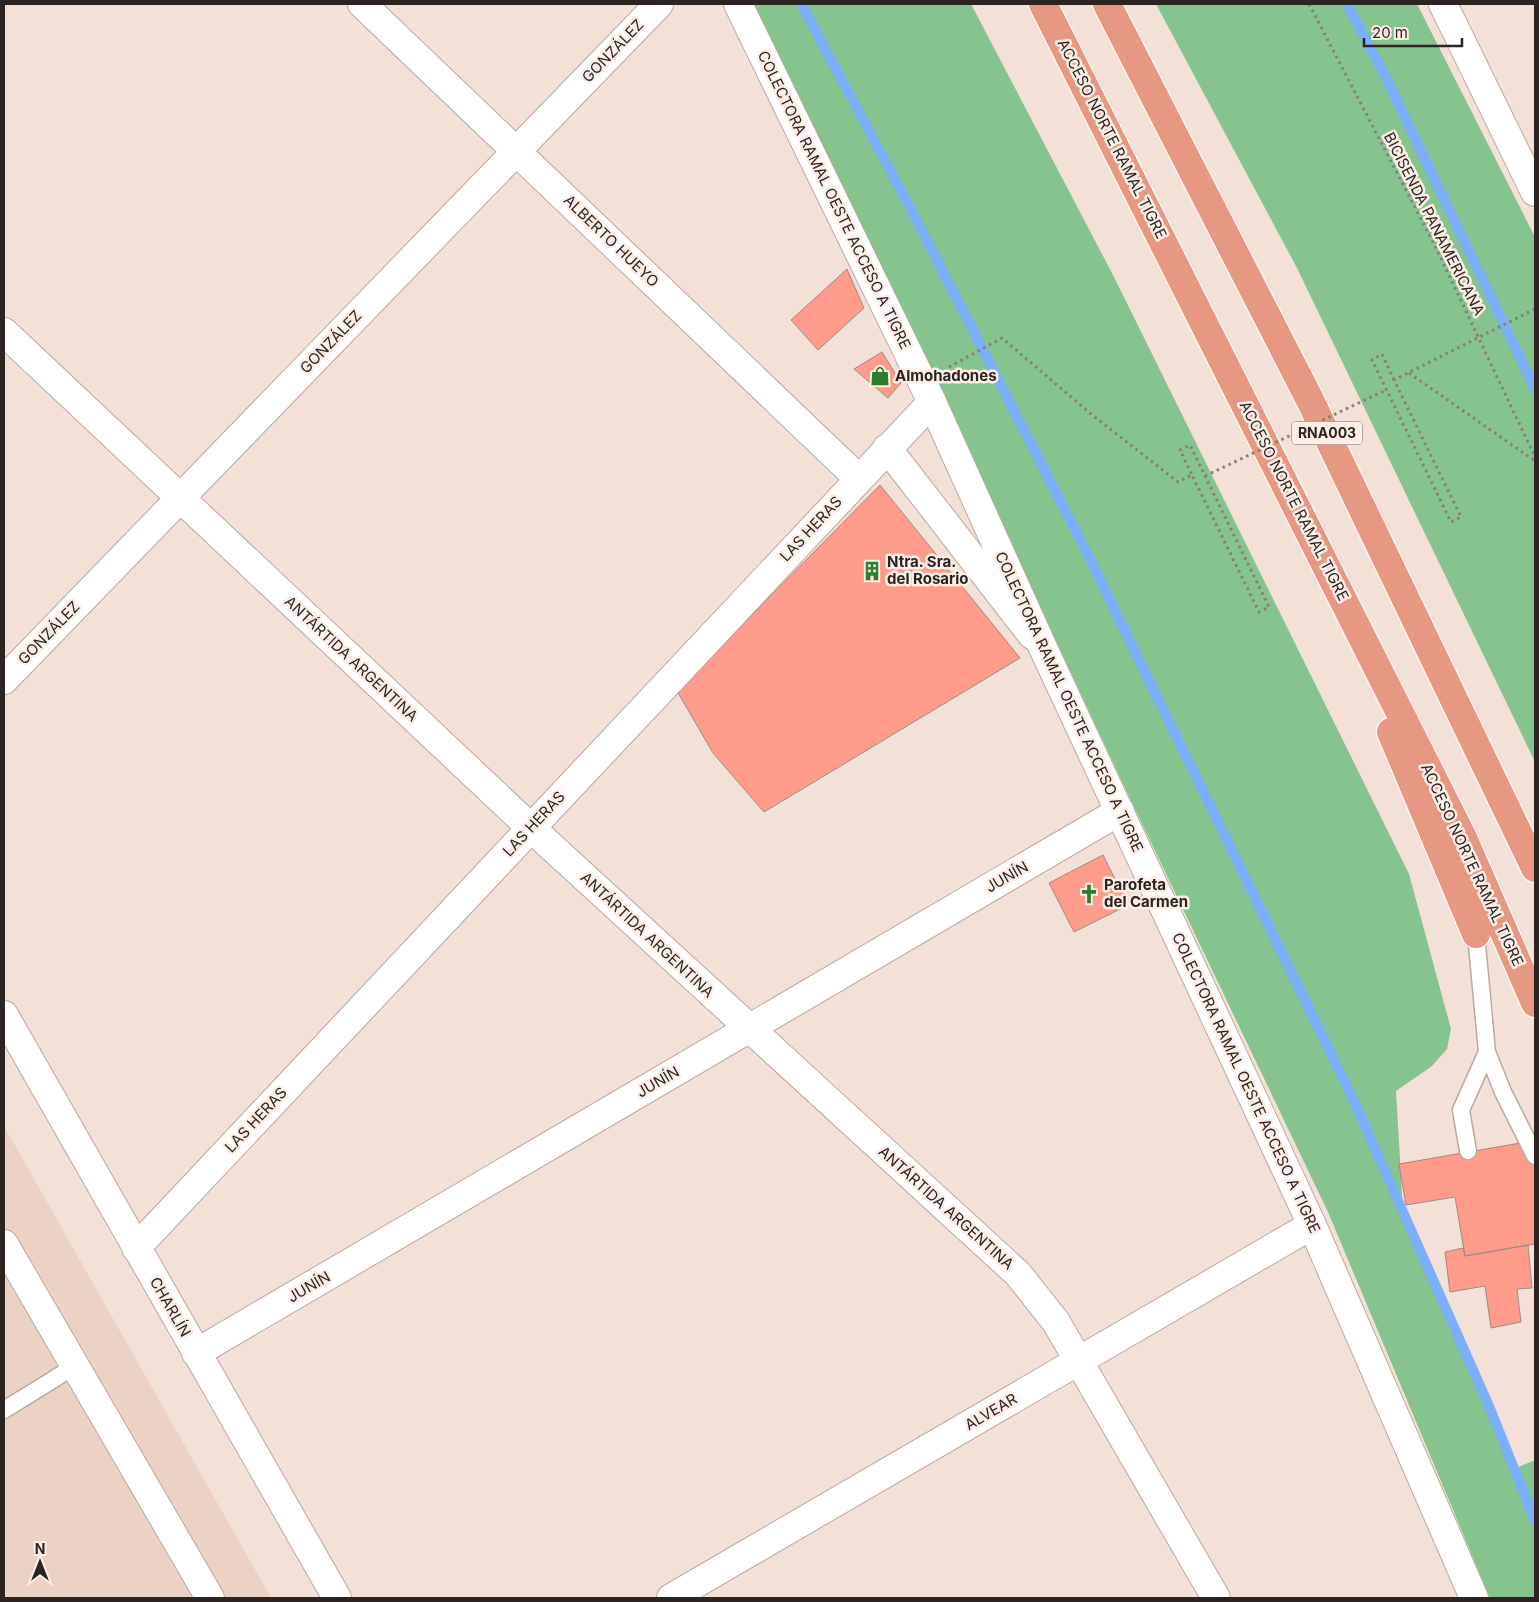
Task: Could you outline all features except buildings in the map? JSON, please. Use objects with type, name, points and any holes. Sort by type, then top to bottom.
[{"type":"highway","name":"ACCESO NORTE RAMAL TIGRE","points":[[1043,4],[1463,838],[1535,1003]]},
{"type":"highway","name":"RNA003","points":[[1107,4],[1310,400],[1535,868]]},
{"type":"highway","points":[[1280,474],[1476,934]]},
{"type":"highway","points":[[1516,826],[1535,854]]},
{"type":"street","name":"ALBERTO HUEYO","points":[[362,4],[517,150],[859,479]]},
{"type":"street","name":"GONZÁLEZ","points":[[4,680],[659,4]]},
{"type":"street","name":"COLECTORA RAMAL OESTE ACCESO A TIGRE","points":[[738,4],[932,402],[1044,650],[1312,1225],[1474,1598]]},
{"type":"street","points":[[1443,4],[1535,192]]},
{"type":"street","name":"ANTÁRTIDA ARGENTINA","points":[[4,332],[530,828],[1018,1274],[1056,1322],[1216,1598]]},
{"type":"street","name":"LAS HERAS","points":[[136,1248],[932,402]]},
{"type":"street","points":[[887,448],[1044,650]]},
{"type":"street","name":"JUNÍN","points":[[196,1353],[1120,811]]},
{"type":"street","name":"CHARLÍN","points":[[4,1015],[337,1598]]},
{"type":"street","name":"ALVEAR","points":[[671,1598],[1312,1225]]},
{"type":"street","points":[[4,1244],[210,1598]]},
{"type":"lane","points":[[1476,934],[1487,1052],[1503,1092],[1535,1156]]},
{"type":"lane","points":[[1468,1150],[1460,1110],[1487,1052]]},
{"type":"lane","points":[[4,1410],[75,1366]]},
{"type":"path","name":"BICISENDA PANAMERICANA","points":[[1309,4],[1435,246],[1535,459]]},
{"type":"path","points":[[1394,380],[1535,309]]},
{"type":"path","points":[[970,356],[1002,338],[1091,414],[1178,482],[1192,475]]},
{"type":"path","points":[[1382,354],[1461,516],[1451,522],[1386,390],[1372,360],[1382,354]]},
{"type":"path","points":[[1409,373],[1535,459]]},
{"type":"path","points":[[1205,476],[1386,390]]},
{"type":"path","points":[[1190,445],[1269,607],[1259,612],[1192,475],[1180,450],[1190,445]]},
{"type":"shaded area","points":[[4,1126],[271,1598],[4,1598]]},
{"type":"green space","points":[[754,4],[971,4],[1114,277],[1409,874],[1451,1029],[1447,1049],[1432,1066],[1396,1091],[1403,1212],[1514,1469],[1535,1460],[1535,1598],[1490,1598],[1328,1212]]},
{"type":"green space","points":[[1156,4],[1417,4],[1535,237],[1535,762],[1297,268]]},
{"type":"waterway","points":[[801,4],[906,200],[1087,553],[1352,1097],[1489,1406],[1535,1521]]},
{"type":"waterway","points":[[1347,4],[1386,78],[1535,389]]},
{"type":"place","name":"Almohadones","points":[[880,376]]},
{"type":"place","name":"Ntra. Sra. del Rosario","points":[[872,571]]},
{"type":"place","name":"Parofeta del Carmen","points":[[1089,894]]}]
